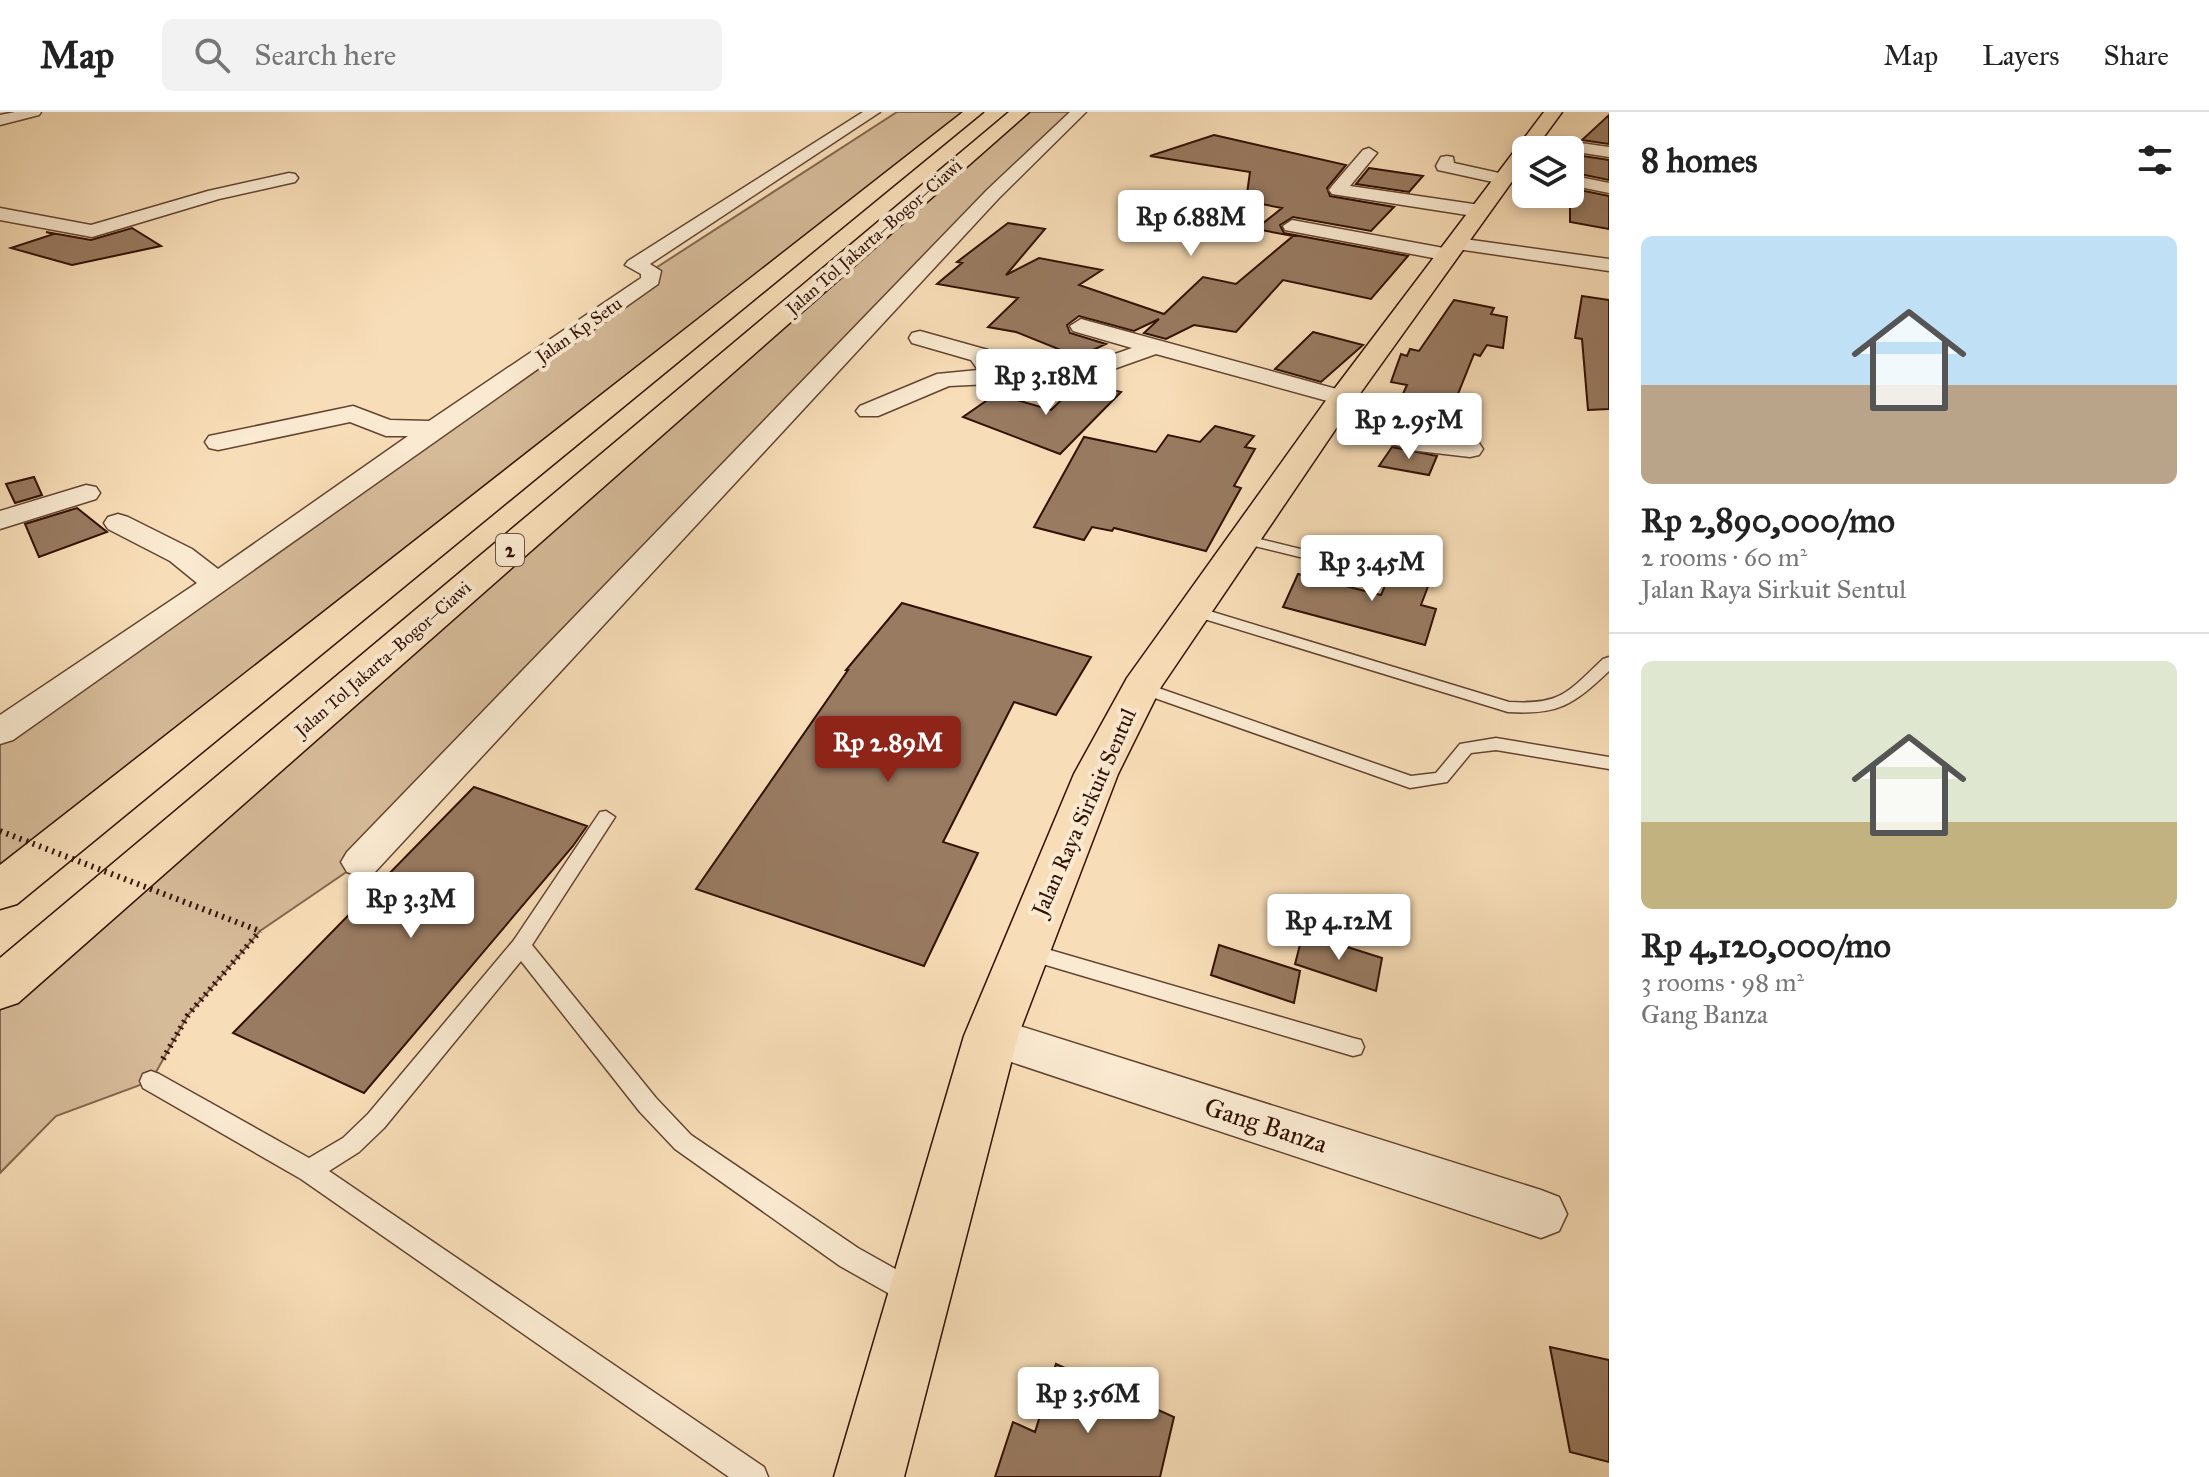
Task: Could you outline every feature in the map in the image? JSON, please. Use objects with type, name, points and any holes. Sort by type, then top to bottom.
[{"type":"main road","name":"Jalan Tol Jakarta–Bogor–Ciawi","points":[[0,891],[974,112]]},
{"type":"main road","name":"Jalan Tol Jakarta–Bogor–Ciawi","points":[[0,988],[1020,112]]},
{"type":"main road","name":"Jalan Raya Sirkuit Sentul","points":[[869,1477],[991,1036],[1096,774],[1141,687],[1193,611],[1336,406],[1501,186]]},
{"type":"street","points":[[0,120],[34,112]]},
{"type":"street","name":"Jalan Kp Setu","points":[[435,429],[651,280],[651,271],[635,265],[873,112]]},
{"type":"street","points":[[361,862],[993,194],[1079,112]]},
{"type":"street","points":[[1292,226],[1501,186],[1609,152]]},
{"type":"street","points":[[1369,153],[1338,190],[1501,186]]},
{"type":"street","points":[[1447,161],[1444,166],[1501,186],[1609,265]]},
{"type":"street","points":[[0,214],[81,230],[105,229],[214,195],[289,178]]},
{"type":"street","points":[[1584,183],[1609,188]]},
{"type":"street","points":[[7,239],[50,223]]},
{"type":"street","points":[[1081,326],[1336,406],[1410,442],[1470,449]]},
{"type":"street","points":[[920,338],[980,355],[994,377]]},
{"type":"street","points":[[869,411],[945,379],[994,377],[1016,388],[1038,389],[1155,347]]},
{"type":"street","points":[[218,442],[353,414],[386,428],[435,429]]},
{"type":"street","points":[[0,732],[217,584],[435,429]]},
{"type":"street","points":[[0,520],[86,493]]},
{"type":"street","points":[[118,523],[181,555],[217,584]]},
{"type":"street","name":"Gang Banza","points":[[991,1036],[1541,1214]]},
{"type":"lane","points":[[1243,539],[1312,556]]},
{"type":"lane","points":[[1193,611],[1508,707],[1535,709],[1563,705],[1609,662]]},
{"type":"lane","points":[[1141,687],[1410,782],[1441,778],[1466,748],[1496,744],[1609,763]]},
{"type":"lane","points":[[309,1171],[351,1145],[376,1121],[521,946],[606,817]]},
{"type":"lane","points":[[521,946],[648,1105],[683,1142],[849,1257],[919,1296]]},
{"type":"lane","points":[[1023,950],[1353,1047]]},
{"type":"lane","points":[[151,1081],[309,1171],[754,1477]]},
{"type":"path","points":[[0,831],[260,931],[188,1015],[151,1081]]},
{"type":"shaded area","points":[[897,112],[974,112],[0,891],[0,732],[651,271]]},
{"type":"shaded area","points":[[1020,112],[1079,112],[361,862],[260,931],[188,1015],[151,1081],[56,1116],[0,1173],[0,991]]},
{"type":"building","points":[[1609,115],[1609,144],[1584,138]]},
{"type":"building","points":[[1214,135],[1346,165],[1327,188],[1330,196],[1394,207],[1371,231],[1293,217],[1280,225],[1284,233],[1408,256],[1371,299],[1283,280],[1236,332],[1194,325],[1166,339],[1144,333],[1159,319],[1134,331],[1079,316],[1067,325],[1070,333],[1106,344],[1078,357],[1016,332],[988,327],[1018,298],[937,284],[962,263],[957,262],[1008,223],[1045,229],[1006,275],[1039,258],[1102,270],[1079,285],[1164,314],[1203,277],[1236,284],[1293,236],[1256,229],[1282,208],[1246,201],[1250,172],[1150,156]]},
{"type":"building","points":[[1584,156],[1609,160],[1609,180],[1584,175]]},
{"type":"building","points":[[1369,168],[1423,176],[1409,192],[1356,184]]},
{"type":"building","points":[[1584,191],[1609,196],[1609,229],[1570,222],[1570,208],[1584,208]]},
{"type":"building","points":[[132,228],[161,246],[72,265],[11,248],[54,234],[46,232],[91,240]]},
{"type":"building","points":[[1582,296],[1609,300],[1609,409],[1588,410],[1582,339],[1575,338]]},
{"type":"building","points":[[1454,300],[1494,308],[1491,314],[1507,317],[1503,348],[1487,345],[1480,356],[1474,354],[1444,436],[1405,429],[1411,420],[1393,416],[1407,385],[1391,382],[1401,354],[1407,356],[1410,349],[1419,351]]},
{"type":"building","points":[[1313,332],[1363,345],[1321,382],[1275,369]]},
{"type":"building","points":[[1084,383],[1121,392],[1060,454],[963,417],[996,394],[1051,410],[1077,385]]},
{"type":"building","points":[[1215,426],[1254,436],[1245,447],[1255,449],[1234,486],[1241,488],[1206,551],[1114,528],[1112,531],[1092,527],[1084,540],[1034,527],[1084,437],[1156,452],[1168,435],[1200,442]]},
{"type":"building","points":[[1392,447],[1437,456],[1429,475],[1379,466]]},
{"type":"building","points":[[34,477],[42,495],[15,503],[6,484]]},
{"type":"building","points":[[77,508],[107,532],[39,557],[25,524]]},
{"type":"building","points":[[1397,558],[1435,568],[1421,605],[1436,609],[1425,645],[1283,607],[1298,574],[1381,595]]},
{"type":"building","points":[[902,603],[1091,657],[1056,715],[1014,702],[943,842],[978,853],[924,966],[696,889],[846,670]]},
{"type":"building","points":[[474,787],[587,826],[364,1093],[233,1033]]},
{"type":"building","points":[[1303,933],[1382,958],[1376,991],[1295,964]]},
{"type":"building","points":[[1219,945],[1300,971],[1294,1003],[1211,975]]},
{"type":"building","points":[[1550,1347],[1609,1360],[1609,1462],[1570,1452]]},
{"type":"building","points":[[1056,1364],[1174,1417],[1160,1477],[995,1477],[1013,1422],[1035,1432]]}]
